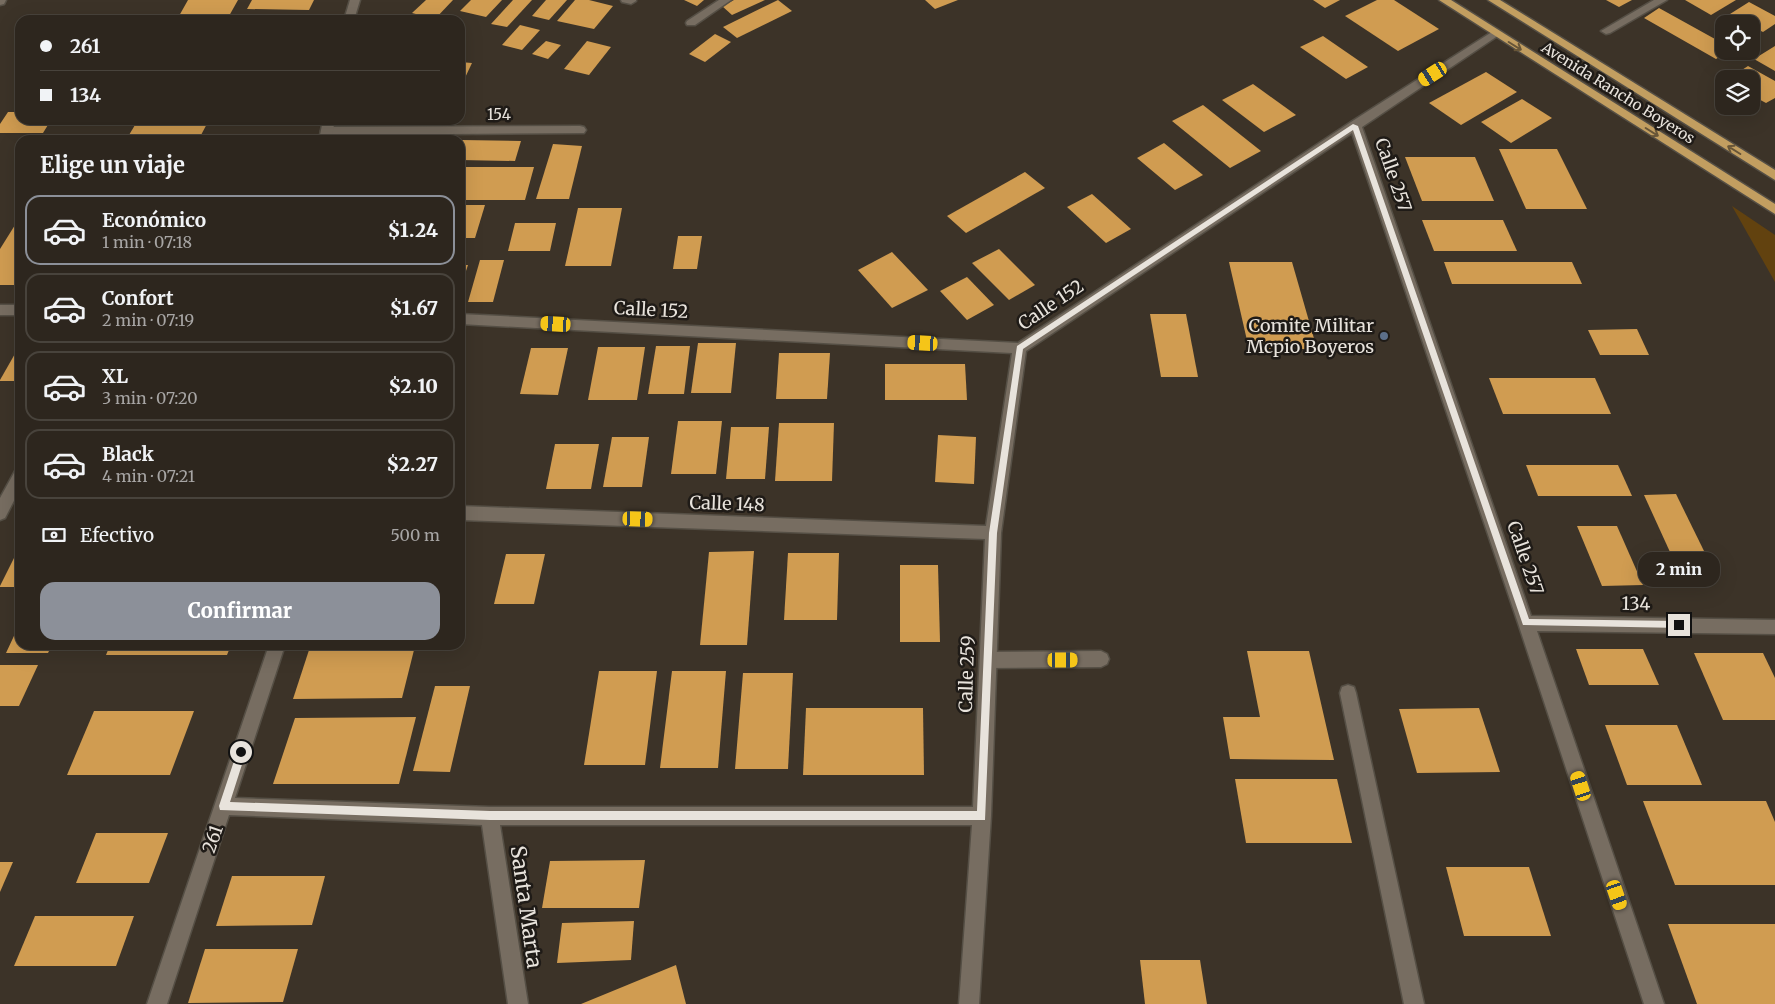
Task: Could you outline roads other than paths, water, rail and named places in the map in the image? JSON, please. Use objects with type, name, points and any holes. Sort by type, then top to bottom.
[{"type":"highway","name":"Avenida Rancho Boyeros","points":[[1444,0],[1775,210]]},
{"type":"highway","name":"Avenida Rancho Boyeros","points":[[1493,0],[1775,176]]},
{"type":"street","points":[[350,15],[355,0]]},
{"type":"street","points":[[691,23],[726,0]]},
{"type":"street","points":[[1606,31],[1662,0]]},
{"type":"street","name":"Calle 152","points":[[465,319],[1020,348],[1495,33]]},
{"type":"street","name":"Calle 257","points":[[1355,126],[1526,622],[1654,1004]]},
{"type":"street","name":"154","points":[[327,130],[580,130]]},
{"type":"street","points":[[0,310],[15,310]]},
{"type":"street","name":"Calle 259","points":[[969,1004],[982,816],[993,533],[1020,348]]},
{"type":"street","points":[[0,513],[15,484]]},
{"type":"street","name":"Calle 148","points":[[465,513],[993,533]]},
{"type":"street","name":"134","points":[[1526,622],[1775,627]]},
{"type":"street","name":"261","points":[[157,1004],[275,650]]},
{"type":"street","points":[[988,660],[1101,660]]},
{"type":"street","points":[[1348,693],[1414,1004]]},
{"type":"street","points":[[224,806],[490,816],[982,816]]},
{"type":"street","name":"Santa Marta","points":[[490,816],[518,1004]]},
{"type":"place","name":"Comite Militar Mcpio Boyeros","points":[[1384,336]]}]
